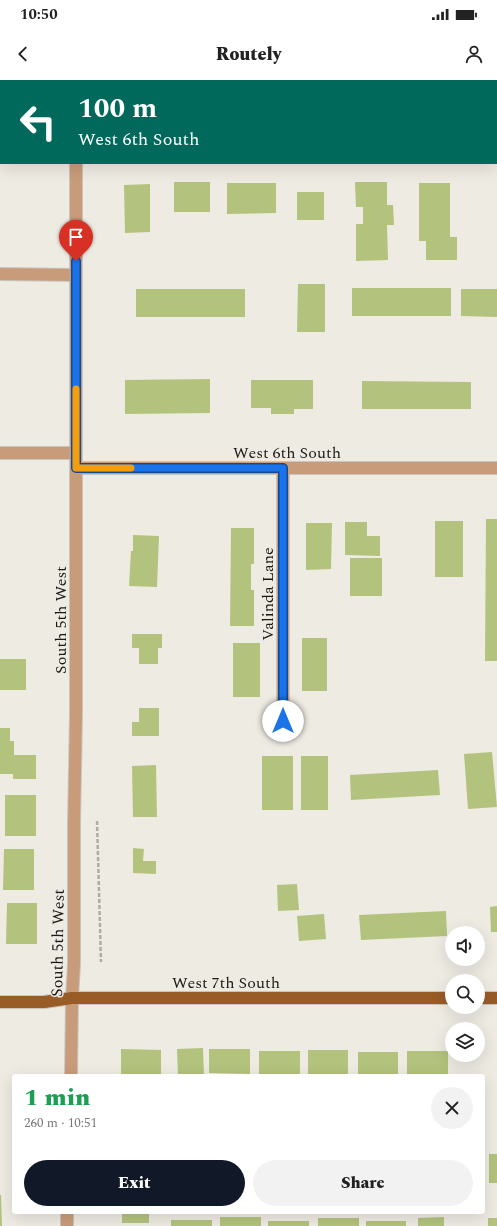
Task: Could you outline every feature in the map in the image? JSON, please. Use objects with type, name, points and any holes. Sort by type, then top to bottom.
[{"type":"main road","name":"West 7th South","points":[[0,1002],[44,1002],[72,998],[445,998]]},
{"type":"main road","points":[[485,998],[497,998]]},
{"type":"street","name":"South 5th West","points":[[71,1074],[74,964],[76,164]]},
{"type":"street","points":[[0,274],[76,275]]},
{"type":"street","points":[[0,453],[76,453]]},
{"type":"street","name":"West 6th South","points":[[76,468],[497,468]]},
{"type":"street","name":"Valinda Lane","points":[[283,468],[283,721]]},
{"type":"street","points":[[67,1214],[67,1226]]},
{"type":"path","points":[[97,821],[101,962]]},
{"type":"building","points":[[174,182],[210,182],[210,212],[174,212]]},
{"type":"building","points":[[355,182],[387,182],[387,205],[393,205],[394,225],[387,225],[388,260],[356,261],[356,224],[363,224],[363,207],[356,207]]},
{"type":"building","points":[[227,183],[276,183],[276,213],[227,214]]},
{"type":"building","points":[[419,183],[450,183],[450,237],[457,237],[457,260],[426,260],[426,241],[419,241]]},
{"type":"building","points":[[150,184],[150,232],[125,233],[124,185]]},
{"type":"building","points":[[297,192],[324,192],[324,220],[297,220]]},
{"type":"building","points":[[298,284],[325,284],[325,332],[297,332]]},
{"type":"building","points":[[352,288],[451,288],[451,316],[352,316]]},
{"type":"building","points":[[136,289],[245,289],[245,317],[136,317]]},
{"type":"building","points":[[461,289],[497,289],[497,317],[461,316]]},
{"type":"building","points":[[210,379],[210,413],[125,414],[125,380]]},
{"type":"building","points":[[251,380],[313,380],[313,409],[294,409],[294,414],[271,414],[271,408],[251,408]]},
{"type":"building","points":[[362,381],[471,382],[471,409],[362,409]]},
{"type":"building","points":[[486,519],[497,519],[497,661],[485,661]]},
{"type":"building","points":[[435,521],[463,521],[463,577],[435,577]]},
{"type":"building","points":[[345,522],[367,522],[367,536],[380,536],[380,556],[345,555]]},
{"type":"building","points":[[306,523],[332,523],[331,569],[306,570]]},
{"type":"building","points":[[231,528],[254,528],[254,564],[251,564],[251,590],[254,590],[254,626],[230,626]]},
{"type":"building","points":[[133,535],[159,536],[157,587],[129,586],[131,551],[133,551]]},
{"type":"building","points":[[350,558],[382,558],[382,596],[350,596]]},
{"type":"building","points":[[132,634],[162,634],[162,648],[158,648],[158,664],[139,664],[139,648],[132,648]]},
{"type":"building","points":[[302,638],[327,638],[327,691],[302,691]]},
{"type":"building","points":[[233,643],[260,643],[260,697],[233,697]]},
{"type":"building","points":[[0,659],[26,659],[26,690],[0,690]]},
{"type":"building","points":[[139,708],[159,708],[159,736],[132,736],[132,722],[139,722]]},
{"type":"building","points":[[0,728],[10,728],[10,741],[14,741],[14,755],[36,755],[36,779],[13,779],[13,774],[0,774]]},
{"type":"building","points":[[492,752],[497,807],[468,809],[464,754]]},
{"type":"building","points":[[262,756],[293,756],[293,810],[262,810]]},
{"type":"building","points":[[301,756],[328,756],[328,810],[301,810]]},
{"type":"building","points":[[156,765],[157,817],[133,817],[132,766]]},
{"type":"building","points":[[438,770],[440,795],[351,800],[350,775]]},
{"type":"building","points":[[5,795],[36,795],[36,836],[5,836]]},
{"type":"building","points":[[133,848],[144,849],[143,861],[156,861],[156,874],[133,873]]},
{"type":"building","points":[[4,849],[34,849],[34,890],[3,890]]},
{"type":"building","points":[[297,884],[299,910],[278,911],[277,885]]},
{"type":"building","points":[[7,903],[37,903],[37,944],[6,944]]},
{"type":"building","points":[[497,906],[497,932],[491,932],[490,907]]},
{"type":"building","points":[[446,911],[445,936],[361,940],[359,915]]},
{"type":"building","points":[[324,914],[326,939],[299,941],[297,916]]},
{"type":"building","points":[[203,1048],[204,1074],[178,1074],[177,1049]]},
{"type":"building","points":[[121,1049],[161,1050],[161,1074],[121,1074]]},
{"type":"building","points":[[209,1049],[250,1049],[250,1074],[209,1073]]},
{"type":"building","points":[[308,1050],[348,1050],[348,1074],[308,1074]]},
{"type":"building","points":[[259,1051],[300,1051],[300,1074],[259,1074]]},
{"type":"building","points":[[407,1051],[445,1051],[445,1062],[448,1062],[448,1074],[407,1074]]},
{"type":"building","points":[[358,1052],[398,1052],[398,1074],[358,1074]]},
{"type":"building","points":[[489,1154],[497,1154],[497,1183],[489,1183]]},
{"type":"building","points":[[1,1195],[2,1226],[0,1226]]},
{"type":"building","points":[[122,1214],[149,1214],[149,1223],[122,1223]]},
{"type":"building","points":[[220,1217],[261,1217],[261,1226],[220,1226]]},
{"type":"building","points":[[444,1217],[444,1226],[418,1226],[418,1218]]},
{"type":"building","points":[[318,1218],[359,1218],[359,1226],[318,1226]]},
{"type":"building","points":[[488,1218],[497,1218],[497,1226],[488,1226]]},
{"type":"building","points":[[171,1220],[212,1220],[212,1226],[171,1226]]},
{"type":"building","points":[[268,1221],[309,1221],[309,1226],[268,1226]]},
{"type":"building","points":[[366,1221],[406,1221],[406,1226],[366,1226]]},
{"type":"slow traffic","points":[[76,389],[76,468],[131,468]]},
{"type":"route","points":[[76,261],[76,468],[283,468],[283,721]]}]
